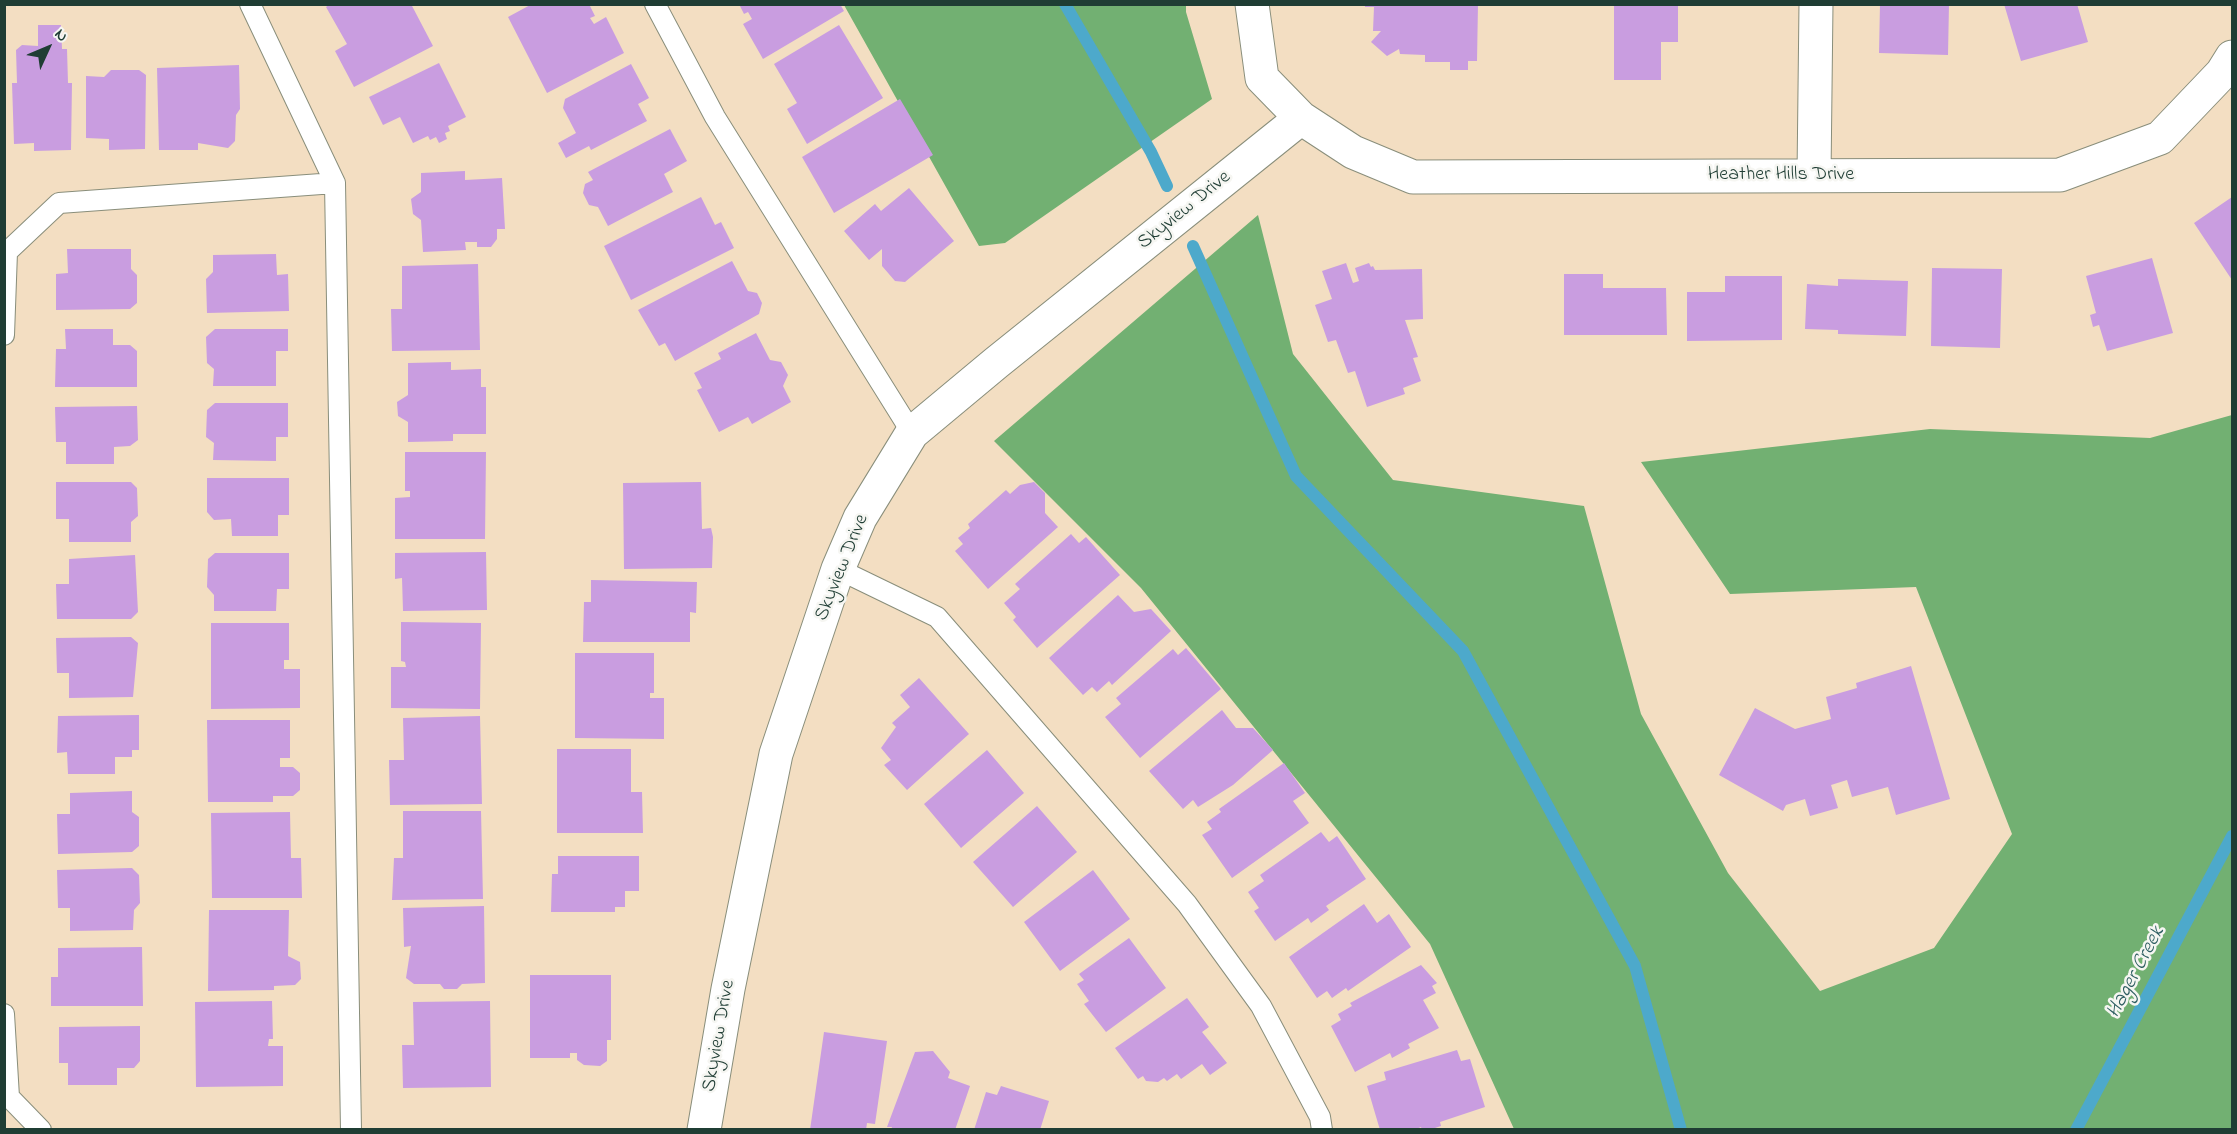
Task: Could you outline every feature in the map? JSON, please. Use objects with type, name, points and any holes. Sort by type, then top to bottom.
[{"type":"street","name":"Heather Hills Drive","points":[[1252,4],[1262,78],[1301,118],[1353,152],[1413,177],[2060,175],[2160,138],[2222,73],[2232,57]]},
{"type":"street","points":[[1814,176],[1816,4]]},
{"type":"street","name":"Skyview Drive","points":[[704,1130],[728,988],[776,754],[838,569],[860,518],[912,433],[1301,118]]},
{"type":"lane","points":[[250,4],[335,183],[351,1130]]},
{"type":"lane","points":[[655,4],[715,117],[912,433]]},
{"type":"lane","points":[[4,335],[7,252],[59,203],[335,183]]},
{"type":"lane","points":[[838,569],[937,617],[1187,903],[1261,1006],[1320,1117],[1322,1130]]},
{"type":"lane","points":[[4,1014],[9,1097],[41,1130]]},
{"type":"green space","points":[[844,5],[1186,5],[1186,12],[1212,99],[1005,243],[979,246]]},
{"type":"green space","points":[[1258,215],[1293,354],[1393,480],[1584,506],[1641,714],[1728,873],[1820,991],[1934,948],[2012,834],[1916,587],[1730,594],[1641,462],[1930,429],[2150,438],[2232,415],[2232,1129],[1514,1129],[1430,944],[1141,588],[994,441]]},
{"type":"building","points":[[330,4],[411,4],[433,46],[354,87],[335,51],[347,44],[326,7]]},
{"type":"building","points":[[532,4],[589,4],[595,16],[590,18],[594,24],[606,17],[624,53],[547,93],[508,17]]},
{"type":"building","points":[[739,4],[840,4],[844,11],[763,59],[743,24],[752,19],[748,12],[744,14]]},
{"type":"building","points":[[1365,4],[1478,4],[1477,61],[1468,61],[1468,70],[1450,70],[1450,62],[1425,62],[1425,55],[1400,54],[1399,49],[1387,56],[1371,42],[1381,31],[1373,31],[1374,7],[1365,7]]},
{"type":"building","points":[[1614,4],[1678,4],[1678,42],[1661,42],[1661,80],[1614,80]]},
{"type":"building","points":[[1880,4],[1949,4],[1948,55],[1879,53]]},
{"type":"building","points":[[2004,4],[2077,4],[2088,42],[2021,61]]},
{"type":"building","points":[[38,25],[61,25],[62,49],[67,49],[68,83],[72,83],[71,150],[34,151],[34,143],[14,144],[12,83],[17,83],[16,50],[22,45],[38,46]]},
{"type":"building","points":[[839,25],[883,98],[807,144],[787,109],[797,103],[774,64]]},
{"type":"building","points":[[439,63],[466,117],[448,126],[450,131],[445,133],[447,139],[439,143],[436,137],[430,140],[428,136],[413,143],[400,117],[383,125],[369,97]]},
{"type":"building","points":[[631,64],[649,98],[638,104],[647,121],[591,150],[589,146],[566,158],[558,143],[576,133],[563,108],[565,99]]},
{"type":"building","points":[[239,65],[240,109],[236,115],[235,141],[228,148],[198,143],[198,150],[159,150],[157,68]]},
{"type":"building","points":[[111,70],[139,70],[146,75],[145,149],[109,150],[109,139],[86,138],[86,76],[104,77]]},
{"type":"building","points":[[900,99],[933,155],[834,213],[802,157]]},
{"type":"building","points":[[670,129],[687,161],[664,174],[673,192],[608,226],[598,207],[589,205],[583,193],[585,184],[593,180],[588,172]]},
{"type":"building","points":[[465,171],[465,180],[502,178],[505,229],[497,229],[497,239],[491,247],[477,247],[477,242],[465,242],[466,250],[423,252],[421,220],[413,214],[411,199],[421,192],[421,173]]},
{"type":"building","points":[[909,188],[954,241],[905,282],[895,281],[882,266],[882,249],[869,260],[844,231],[875,204],[881,211]]},
{"type":"building","points":[[701,197],[715,225],[721,222],[734,248],[631,300],[604,246]]},
{"type":"building","points":[[2232,197],[2232,280],[2194,223]]},
{"type":"building","points":[[67,249],[131,249],[131,269],[137,275],[137,303],[130,309],[56,310],[56,274],[68,273]]},
{"type":"building","points":[[276,254],[277,275],[288,274],[289,311],[207,313],[206,279],[213,272],[213,255]]},
{"type":"building","points":[[2152,258],[2173,333],[2107,351],[2099,325],[2093,327],[2090,315],[2096,313],[2086,276]]},
{"type":"building","points":[[732,261],[748,291],[757,293],[762,303],[759,314],[675,361],[665,343],[659,346],[638,310]]},
{"type":"building","points":[[1346,263],[1353,283],[1359,281],[1355,268],[1369,263],[1375,270],[1422,269],[1423,319],[1405,320],[1418,357],[1413,358],[1421,381],[1403,388],[1405,394],[1367,407],[1355,371],[1348,373],[1336,340],[1328,342],[1315,305],[1332,299],[1322,271]]},
{"type":"building","points":[[478,264],[480,350],[392,351],[391,309],[402,309],[402,266]]},
{"type":"building","points":[[1932,268],[2002,269],[2000,348],[1931,346]]},
{"type":"building","points":[[1564,274],[1603,274],[1603,288],[1666,288],[1667,335],[1564,335]]},
{"type":"building","points":[[1725,276],[1782,276],[1782,340],[1687,341],[1687,292],[1725,292]]},
{"type":"building","points":[[1838,279],[1908,281],[1906,336],[1838,334],[1838,330],[1805,329],[1807,284],[1838,286]]},
{"type":"building","points":[[65,329],[113,329],[113,345],[130,345],[137,351],[137,387],[55,387],[56,349],[66,349]]},
{"type":"building","points":[[215,329],[288,329],[288,351],[276,351],[276,386],[213,386],[214,369],[207,363],[206,337]]},
{"type":"building","points":[[756,333],[770,360],[781,362],[788,375],[783,386],[791,402],[752,424],[748,417],[719,432],[697,390],[702,388],[694,373],[721,359],[718,353]]},
{"type":"building","points":[[451,362],[451,370],[481,369],[481,387],[486,387],[486,434],[453,434],[453,441],[408,442],[408,422],[398,416],[397,402],[408,395],[408,363]]},
{"type":"building","points":[[215,403],[288,403],[288,437],[276,437],[276,461],[213,460],[214,443],[206,437],[207,410]]},
{"type":"building","points":[[137,406],[138,440],[130,446],[114,447],[114,464],[66,464],[66,442],[56,442],[55,407]]},
{"type":"building","points":[[405,452],[486,452],[485,539],[395,539],[395,498],[410,497],[410,491],[405,491]]},
{"type":"building","points":[[207,478],[289,478],[289,515],[278,515],[278,536],[232,536],[231,519],[214,520],[207,512]]},
{"type":"building","points":[[56,482],[131,482],[137,488],[138,516],[131,522],[131,542],[69,542],[69,519],[56,519]]},
{"type":"building","points":[[701,482],[702,529],[711,528],[712,568],[624,569],[623,483]]},
{"type":"building","points":[[1034,482],[1045,493],[1045,513],[1058,527],[988,589],[955,551],[963,544],[958,538],[970,528],[968,524],[1006,490],[1010,494],[1020,485]]},
{"type":"building","points":[[1071,534],[1079,543],[1086,537],[1120,575],[1037,648],[1013,620],[1016,617],[1004,603],[1020,589],[1015,584]]},
{"type":"building","points":[[486,552],[487,610],[403,611],[402,578],[395,579],[395,553]]},
{"type":"building","points":[[215,553],[289,553],[289,589],[277,589],[276,611],[214,611],[214,595],[207,587],[208,559]]},
{"type":"building","points":[[135,555],[138,612],[131,619],[57,619],[56,584],[69,584],[69,559]]},
{"type":"building","points":[[591,580],[697,582],[696,613],[690,612],[690,642],[583,642],[584,602],[591,602]]},
{"type":"building","points":[[1118,595],[1134,612],[1151,609],[1171,631],[1112,685],[1109,681],[1097,692],[1092,687],[1083,695],[1049,658]]},
{"type":"building","points":[[401,622],[481,623],[480,709],[391,708],[391,667],[406,667],[405,662],[401,661]]},
{"type":"building","points":[[211,623],[289,623],[289,660],[284,660],[284,669],[300,669],[300,708],[211,709]]},
{"type":"building","points":[[131,637],[138,643],[133,697],[69,698],[69,673],[57,673],[56,638]]},
{"type":"building","points":[[1186,648],[1221,689],[1140,758],[1105,717],[1121,704],[1116,698],[1173,649],[1178,655]]},
{"type":"building","points":[[575,653],[654,653],[654,693],[650,693],[650,698],[664,698],[664,739],[575,738]]},
{"type":"building","points":[[1911,666],[1950,799],[1896,815],[1888,787],[1852,797],[1847,780],[1831,785],[1838,808],[1810,816],[1805,799],[1786,805],[1783,811],[1719,775],[1755,708],[1795,729],[1831,719],[1826,697],[1857,688],[1856,683]]},
{"type":"building","points":[[919,678],[969,734],[907,790],[884,765],[891,760],[881,748],[896,727],[892,723],[910,707],[900,695]]},
{"type":"building","points":[[1222,710],[1236,728],[1253,728],[1273,750],[1233,785],[1198,807],[1193,800],[1183,809],[1149,771]]},
{"type":"building","points":[[139,715],[139,750],[132,750],[132,757],[115,757],[115,774],[68,774],[67,752],[57,753],[58,716]]},
{"type":"building","points":[[480,716],[482,804],[390,805],[389,760],[404,760],[403,718]]},
{"type":"building","points":[[207,720],[290,720],[290,758],[280,758],[280,767],[293,767],[300,773],[300,790],[293,796],[273,796],[273,802],[208,802]]},
{"type":"building","points":[[557,749],[631,749],[631,792],[642,792],[643,833],[557,833]]},
{"type":"building","points":[[987,750],[1024,793],[961,848],[924,804]]},
{"type":"building","points":[[1284,763],[1305,793],[1293,801],[1309,823],[1232,878],[1202,835],[1212,829],[1207,822],[1221,812],[1219,809]]},
{"type":"building","points":[[132,791],[132,812],[139,817],[139,846],[132,852],[58,854],[57,814],[70,814],[70,793]]},
{"type":"building","points":[[1037,806],[1077,852],[1013,907],[973,862]]},
{"type":"building","points":[[403,811],[481,811],[483,899],[392,900],[394,858],[403,858]]},
{"type":"building","points":[[290,812],[291,858],[301,858],[302,898],[212,898],[211,813]]},
{"type":"building","points":[[1321,832],[1329,842],[1337,836],[1366,879],[1326,906],[1329,910],[1311,923],[1308,918],[1275,941],[1254,911],[1259,908],[1248,892],[1264,881],[1260,875]]},
{"type":"building","points":[[558,856],[639,856],[639,891],[625,891],[625,907],[615,907],[615,912],[551,912],[552,874],[558,874]]},
{"type":"building","points":[[132,868],[139,875],[140,903],[134,910],[133,930],[70,931],[70,908],[58,908],[57,870]]},
{"type":"building","points":[[1093,870],[1130,919],[1060,971],[1024,922]]},
{"type":"building","points":[[1364,904],[1377,923],[1389,914],[1411,947],[1348,991],[1346,988],[1332,998],[1327,991],[1317,998],[1289,957]]},
{"type":"building","points":[[484,906],[485,983],[462,984],[457,989],[444,989],[440,984],[414,984],[406,978],[411,946],[404,947],[403,908]]},
{"type":"building","points":[[209,910],[289,910],[288,956],[300,962],[301,979],[295,985],[274,986],[274,990],[208,991]]},
{"type":"building","points":[[1129,938],[1166,988],[1106,1032],[1084,1004],[1089,1001],[1077,984],[1084,980],[1079,974]]},
{"type":"building","points":[[142,947],[143,1006],[51,1006],[51,977],[58,977],[58,948]]},
{"type":"building","points":[[1421,965],[1437,983],[1432,986],[1436,993],[1423,1000],[1439,1028],[1408,1044],[1410,1048],[1392,1058],[1390,1053],[1355,1072],[1331,1026],[1341,1020],[1338,1014],[1352,1006],[1350,1003]]},
{"type":"building","points":[[530,975],[611,975],[611,1040],[607,1040],[607,1061],[600,1066],[584,1065],[577,1060],[577,1053],[570,1053],[570,1058],[530,1058]]},
{"type":"building","points":[[1187,998],[1209,1027],[1202,1032],[1227,1063],[1210,1075],[1202,1064],[1181,1079],[1177,1074],[1167,1081],[1164,1078],[1158,1082],[1146,1081],[1143,1076],[1138,1079],[1115,1048]]},
{"type":"building","points":[[272,1001],[273,1039],[269,1039],[268,1046],[283,1046],[283,1086],[196,1087],[195,1002]]},
{"type":"building","points":[[490,1001],[491,1087],[403,1088],[402,1045],[414,1045],[413,1002]]},
{"type":"building","points":[[140,1026],[140,1061],[134,1068],[117,1068],[117,1085],[68,1085],[68,1063],[59,1063],[59,1027]]},
{"type":"building","points":[[824,1032],[887,1041],[875,1124],[867,1123],[866,1130],[810,1130]]},
{"type":"building","points":[[1457,1050],[1461,1061],[1470,1059],[1485,1107],[1440,1122],[1441,1126],[1429,1130],[1422,1130],[1421,1127],[1414,1130],[1380,1130],[1367,1086],[1386,1080],[1384,1072]]},
{"type":"building","points":[[933,1051],[950,1072],[948,1078],[970,1086],[955,1130],[891,1130],[892,1127],[887,1127],[915,1052]]},
{"type":"building","points":[[1001,1086],[1049,1101],[1040,1130],[974,1130],[986,1092],[997,1095]]},
{"type":"waterway","points":[[1065,4],[1151,152],[1167,186]]},
{"type":"waterway","points":[[1193,246],[1296,476],[1463,651],[1635,966],[1681,1130]]},
{"type":"waterway","name":"Hager Creek","points":[[2076,1130],[2232,836]]}]
